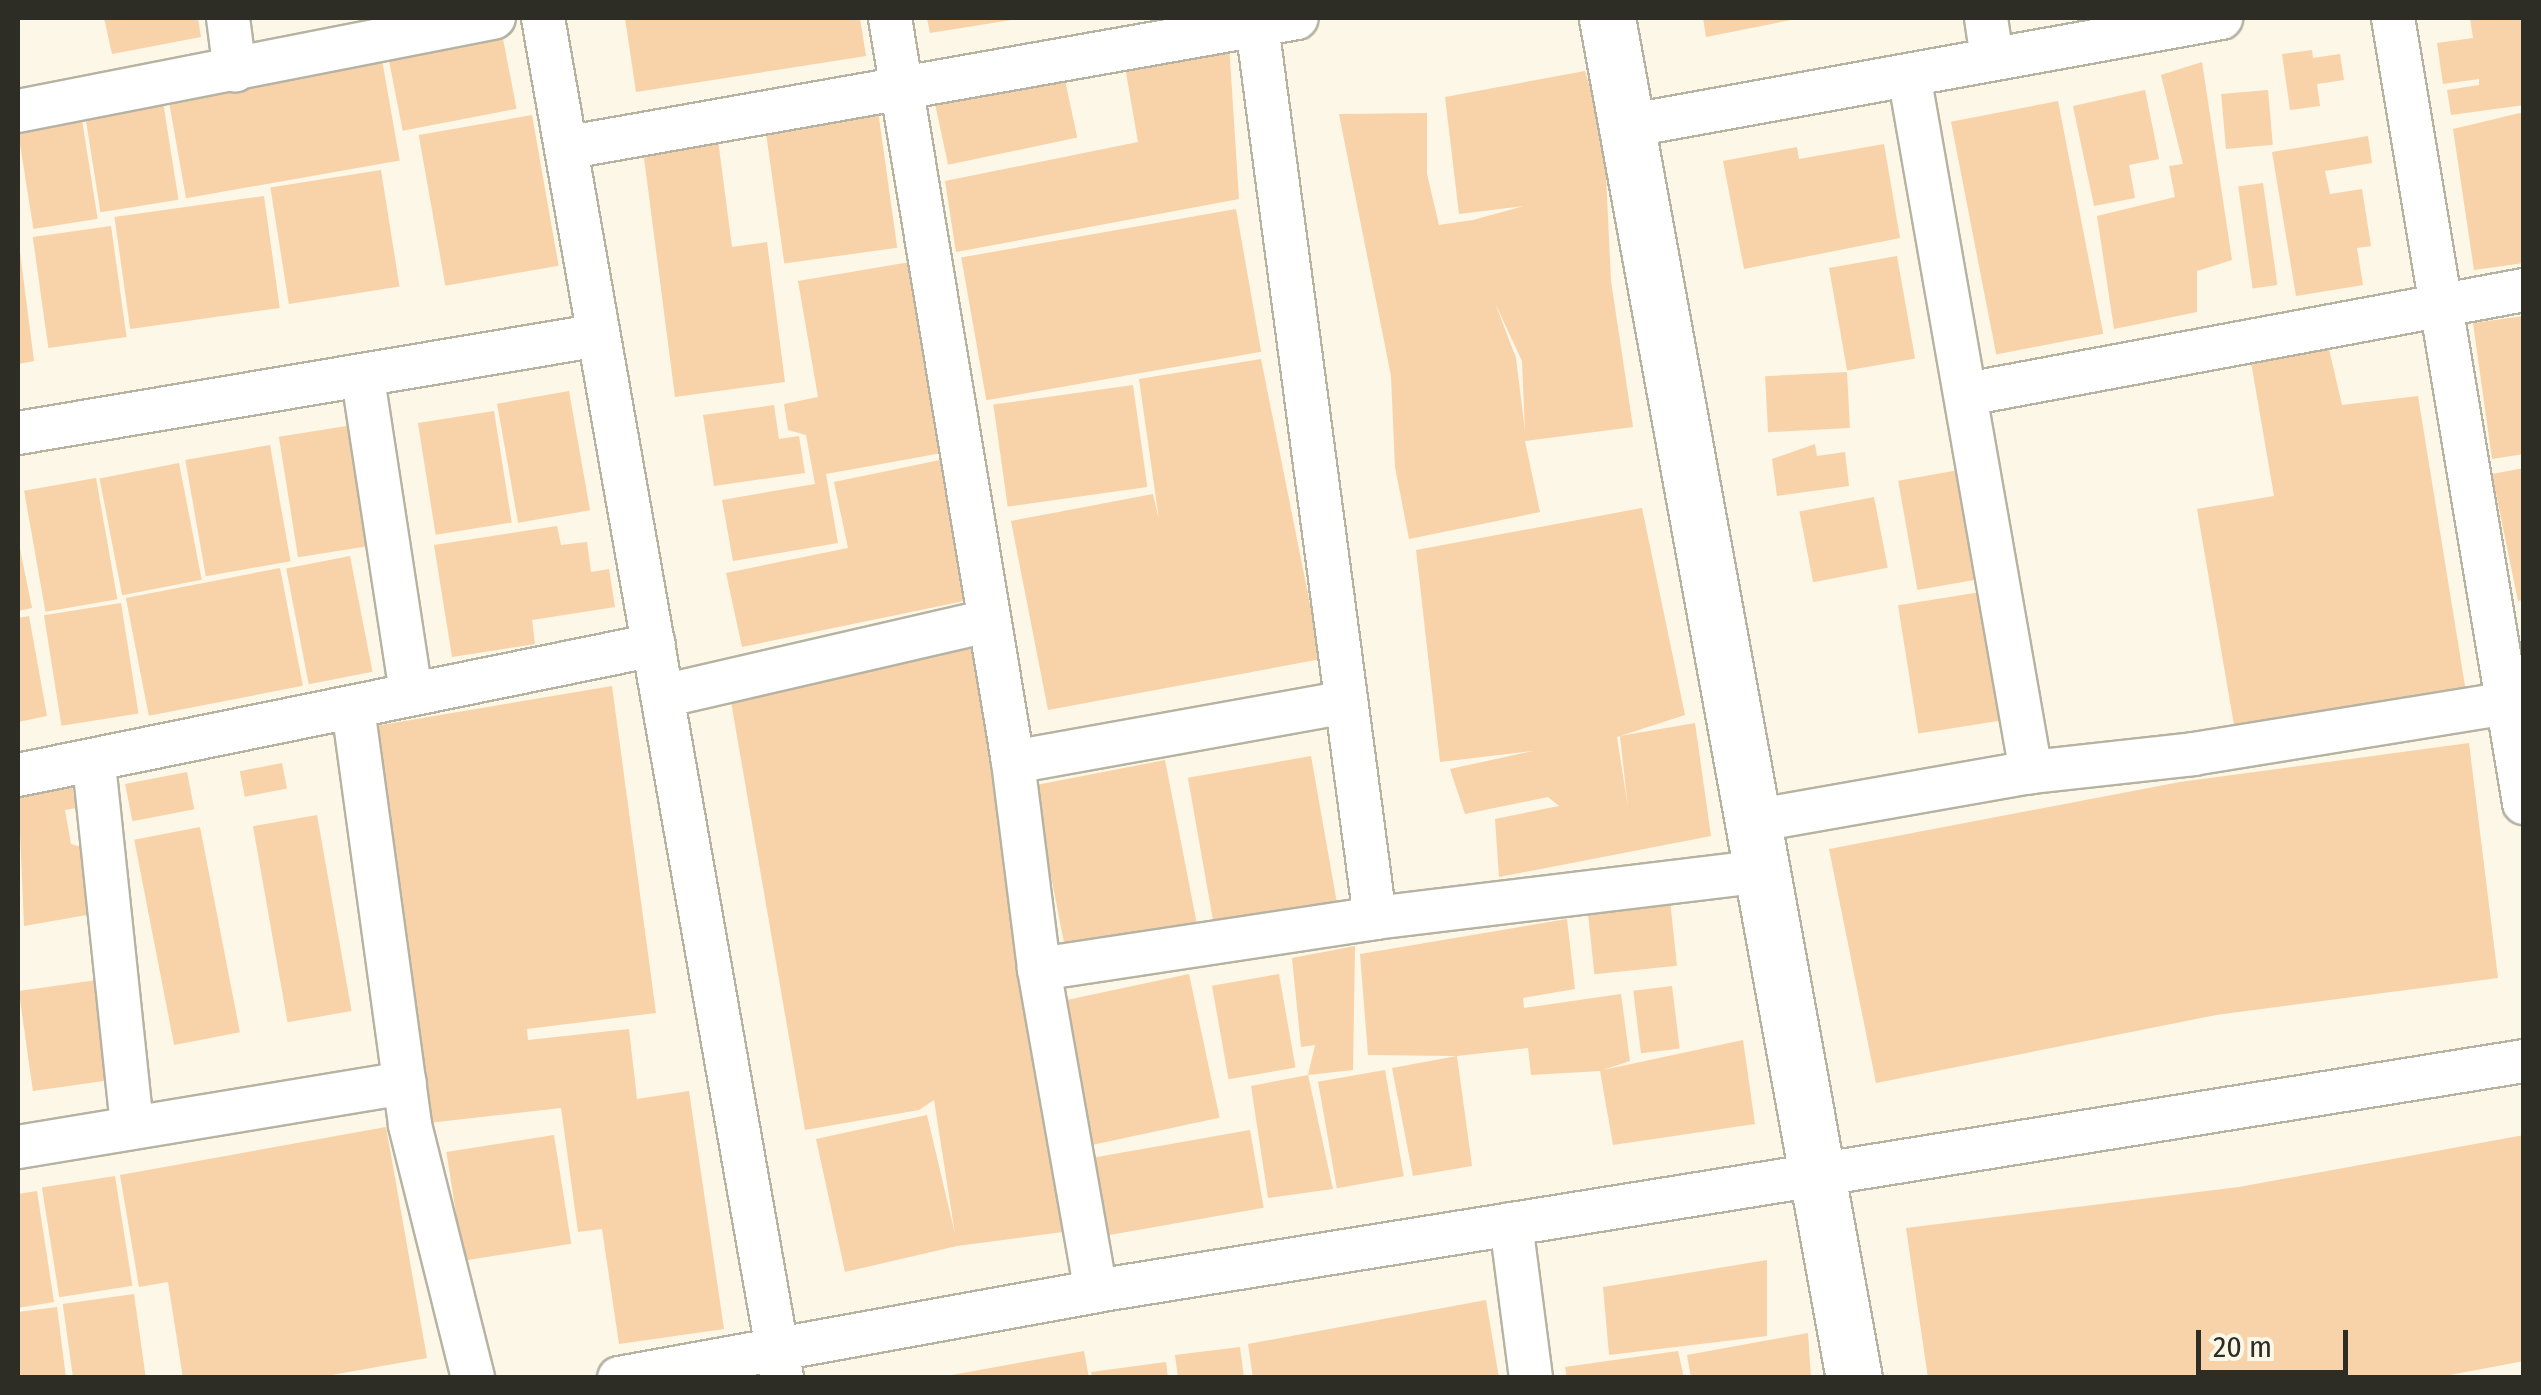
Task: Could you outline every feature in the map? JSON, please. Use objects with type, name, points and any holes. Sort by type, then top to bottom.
[{"type":"street","points":[[228,18],[235,71]]},
{"type":"street","points":[[18,111],[494,18]]},
{"type":"street","points":[[543,18],[570,147],[599,335],[779,1364]]},
{"type":"street","points":[[890,18],[1013,762],[1038,969],[1096,1291]]},
{"type":"street","points":[[1607,18],[1854,1378]]},
{"type":"street","points":[[1627,126],[1909,75],[1989,38],[2221,18]]},
{"type":"street","points":[[2392,18],[2511,679],[2524,802]]},
{"type":"street","points":[[570,147],[1270,20],[1345,702],[1376,918]]},
{"type":"street","points":[[1909,75],[2031,772]]},
{"type":"street","points":[[1967,394],[2524,290]]},
{"type":"street","points":[[18,433],[363,379],[599,335]]},
{"type":"street","points":[[363,379],[411,694]]},
{"type":"street","points":[[663,696],[988,621]]},
{"type":"street","points":[[18,775],[94,764],[654,645]]},
{"type":"street","points":[[1038,969],[1376,918],[1758,846],[2031,772],[2194,754],[2511,679]]},
{"type":"street","points":[[1013,762],[1345,702]]},
{"type":"street","points":[[352,708],[404,1084],[473,1378]]},
{"type":"street","points":[[94,764],[132,1127]]},
{"type":"street","points":[[619,1378],[779,1364],[1096,1291],[2524,1061]]},
{"type":"street","points":[[18,1147],[404,1084]]},
{"type":"street","points":[[1511,1224],[1531,1378]]},
{"type":"building","points":[[104,18],[198,18],[201,37],[112,54]]},
{"type":"building","points":[[625,18],[860,18],[866,56],[636,92]]},
{"type":"building","points":[[927,18],[1011,18],[1011,20],[930,33]]},
{"type":"building","points":[[1703,18],[1795,18],[1796,19],[1706,37]]},
{"type":"building","points":[[2470,18],[2524,18],[2524,105],[2451,115],[2447,90],[2479,85],[2479,79],[2443,84],[2437,43],[2473,38]]},
{"type":"building","points":[[503,39],[517,109],[403,131],[389,61]]},
{"type":"building","points":[[1229,44],[1239,199],[956,252],[945,181],[1138,142],[1124,61]]},
{"type":"building","points":[[2312,50],[2313,58],[2340,54],[2344,80],[2317,84],[2320,106],[2290,110],[2282,54]]},
{"type":"building","points":[[382,60],[400,160],[186,198],[168,98]]},
{"type":"building","points":[[2202,62],[2232,260],[2197,271],[2197,312],[2114,329],[2097,216],[2175,197],[2169,166],[2183,164],[2161,75]]},
{"type":"building","points":[[1062,66],[1077,137],[948,165],[933,93]]},
{"type":"building","points":[[1585,71],[1604,133],[1611,281],[1633,427],[1525,441],[1540,512],[1409,539],[1395,467],[1391,376],[1339,114],[1427,113],[1427,174],[1439,225],[1524,206],[1459,214],[1445,97]],"holes":[[[1495,303],[1522,361],[1525,431],[1516,358]]]},
{"type":"building","points":[[2145,90],[2159,159],[2129,165],[2135,198],[2094,206],[2073,106]]},
{"type":"building","points":[[2268,90],[2273,145],[2226,149],[2221,94]]},
{"type":"building","points":[[2058,101],[2103,334],[1996,354],[1951,122]]},
{"type":"building","points":[[163,102],[178,200],[100,212],[85,114]]},
{"type":"building","points":[[878,111],[897,248],[784,264],[765,127]]},
{"type":"building","points":[[2524,112],[2524,263],[2474,270],[2453,129]]},
{"type":"building","points":[[532,115],[559,266],[445,286],[419,135]]},
{"type":"building","points":[[82,120],[98,219],[33,229],[18,130]]},
{"type":"building","points":[[2368,136],[2372,163],[2325,171],[2330,194],[2362,189],[2371,246],[2357,248],[2363,285],[2296,296],[2272,152]]},
{"type":"building","points":[[718,140],[732,247],[767,242],[785,382],[675,397],[643,150]]},
{"type":"building","points":[[1884,144],[1900,238],[1744,269],[1723,161],[1797,147],[1799,159]]},
{"type":"building","points":[[381,170],[399,287],[289,304],[270,188]]},
{"type":"building","points":[[2263,183],[2277,285],[2253,288],[2238,186]]},
{"type":"building","points":[[264,196],[280,308],[130,329],[114,217]]},
{"type":"building","points":[[1236,209],[1261,352],[986,400],[961,257]]},
{"type":"building","points":[[111,226],[127,337],[48,348],[33,237]]},
{"type":"building","points":[[18,253],[34,361],[18,364]]},
{"type":"building","points":[[1897,256],[1915,358],[1847,370],[1829,268]]},
{"type":"building","points":[[910,262],[942,453],[826,474],[838,543],[733,561],[722,500],[815,484],[806,435],[788,430],[784,404],[818,397],[798,281]]},
{"type":"building","points":[[2524,316],[2524,454],[2492,459],[2473,323]]},
{"type":"building","points":[[2329,349],[2342,405],[2418,396],[2466,692],[2235,731],[2197,509],[2274,496],[2251,362]]},
{"type":"building","points":[[1261,359],[1321,659],[1048,710],[1011,521],[1153,494],[1159,520],[1139,379]]},
{"type":"building","points":[[1847,372],[1850,428],[1768,432],[1765,376]]},
{"type":"building","points":[[1133,385],[1147,487],[1008,507],[993,405]]},
{"type":"building","points":[[569,391],[590,510],[518,523],[497,404]]},
{"type":"building","points":[[774,405],[779,439],[799,436],[805,473],[714,486],[703,415]]},
{"type":"building","points":[[494,411],[512,523],[436,535],[418,423]]},
{"type":"building","points":[[353,425],[372,545],[298,557],[279,437]]},
{"type":"building","points":[[1815,444],[1817,456],[1845,452],[1849,486],[1777,496],[1772,459]]},
{"type":"building","points":[[270,445],[290,561],[206,576],[185,460]]},
{"type":"building","points":[[940,460],[969,600],[742,647],[726,573],[848,548],[834,482]]},
{"type":"building","points":[[179,463],[202,580],[122,595],[99,478]]},
{"type":"building","points":[[1976,467],[1995,576],[1917,590],[1898,481]]},
{"type":"building","points":[[2524,468],[2524,600],[2518,601],[2492,474]]},
{"type":"building","points":[[96,478],[117,599],[45,612],[24,491]]},
{"type":"building","points":[[1874,497],[1888,568],[1813,582],[1799,512]]},
{"type":"building","points":[[1642,508],[1685,715],[1620,736],[1695,723],[1711,836],[1499,877],[1495,819],[1559,806],[1548,797],[1465,814],[1450,769],[1533,751],[1440,762],[1416,550]],"holes":[[[1620,736],[1628,808],[1617,737]]]},
{"type":"building","points":[[557,526],[561,545],[587,542],[591,572],[609,569],[615,607],[532,620],[535,644],[452,657],[434,545]]},
{"type":"building","points":[[18,545],[32,608],[18,611]]},
{"type":"building","points":[[350,556],[373,672],[309,684],[286,568]]},
{"type":"building","points":[[280,568],[303,686],[149,716],[126,598]]},
{"type":"building","points":[[1981,592],[2001,720],[1918,734],[1898,605]]},
{"type":"building","points":[[121,603],[139,714],[61,726],[44,615]]},
{"type":"building","points":[[29,616],[47,716],[18,722],[18,618]]},
{"type":"building","points":[[973,642],[1009,901],[1070,1231],[957,1246],[845,1272],[816,1139],[927,1115],[955,1234],[934,1100],[919,1110],[805,1130],[729,690]]},
{"type":"building","points":[[612,686],[656,1013],[527,1029],[528,1040],[629,1029],[637,1099],[689,1091],[724,1329],[619,1344],[602,1229],[578,1232],[561,1108],[419,1124],[369,727]]},
{"type":"building","points":[[2469,743],[2498,978],[2216,1015],[1876,1083],[1829,849],[2180,782]]},
{"type":"building","points":[[1311,756],[1337,903],[1214,924],[1188,778]]},
{"type":"building","points":[[1165,760],[1199,936],[1068,961],[1033,786]]},
{"type":"building","points":[[282,763],[287,789],[245,797],[240,771]]},
{"type":"building","points":[[187,772],[194,809],[132,821],[125,784]]},
{"type":"building","points":[[70,775],[76,808],[65,810],[71,844],[85,848],[98,913],[24,926],[18,785]]},
{"type":"building","points":[[317,815],[352,1011],[288,1022],[253,826]]},
{"type":"building","points":[[200,827],[240,1032],[174,1045],[134,840]]},
{"type":"building","points":[[1670,900],[1677,966],[1594,974],[1587,909]]},
{"type":"building","points":[[1567,919],[1575,989],[1523,998],[1524,1008],[1621,994],[1630,1061],[1603,1070],[1743,1040],[1755,1124],[1613,1145],[1600,1071],[1531,1075],[1528,1048],[1457,1056],[1368,1055],[1360,954]]},
{"type":"building","points":[[1355,946],[1353,1070],[1308,1075],[1315,1045],[1301,1047],[1292,958]]},
{"type":"building","points":[[1189,974],[1220,1118],[1090,1145],[1060,1001]]},
{"type":"building","points":[[1279,974],[1295,1068],[1229,1079],[1212,986]]},
{"type":"building","points":[[104,979],[118,1079],[33,1091],[19,991]]},
{"type":"building","points":[[1672,986],[1680,1049],[1641,1053],[1633,991]]},
{"type":"building","points":[[1457,1056],[1472,1166],[1413,1176],[1392,1068]]},
{"type":"building","points":[[1385,1070],[1404,1176],[1337,1188],[1318,1082]]},
{"type":"building","points":[[1308,1075],[1333,1189],[1268,1198],[1251,1086]]},
{"type":"building","points":[[386,1127],[427,1358],[315,1378],[183,1378],[168,1282],[139,1287],[120,1175]]},
{"type":"building","points":[[1250,1130],[1264,1208],[1105,1236],[1091,1158]]},
{"type":"building","points":[[554,1135],[571,1244],[464,1261],[446,1152]]},
{"type":"building","points":[[2524,1135],[2524,1361],[2434,1378],[1928,1378],[1906,1228],[2239,1187]]},
{"type":"building","points":[[115,1176],[132,1286],[59,1297],[42,1188]]},
{"type":"building","points":[[37,1191],[54,1302],[18,1308],[18,1194]]},
{"type":"building","points":[[1767,1260],[1767,1336],[1609,1355],[1603,1287]]},
{"type":"building","points":[[134,1294],[146,1378],[73,1378],[63,1304]]},
{"type":"building","points":[[1486,1300],[1499,1378],[1253,1378],[1248,1344]]},
{"type":"building","points":[[57,1307],[66,1378],[18,1378],[18,1312]]},
{"type":"building","points":[[1808,1333],[1811,1378],[1691,1378],[1687,1355]]},
{"type":"building","points":[[1240,1347],[1244,1378],[1178,1378],[1175,1355]]},
{"type":"building","points":[[1084,1351],[1089,1378],[946,1378],[946,1376]]},
{"type":"building","points":[[1678,1351],[1684,1378],[1567,1378],[1565,1367]]},
{"type":"building","points":[[1166,1362],[1168,1378],[1092,1378],[1091,1372]]}]
